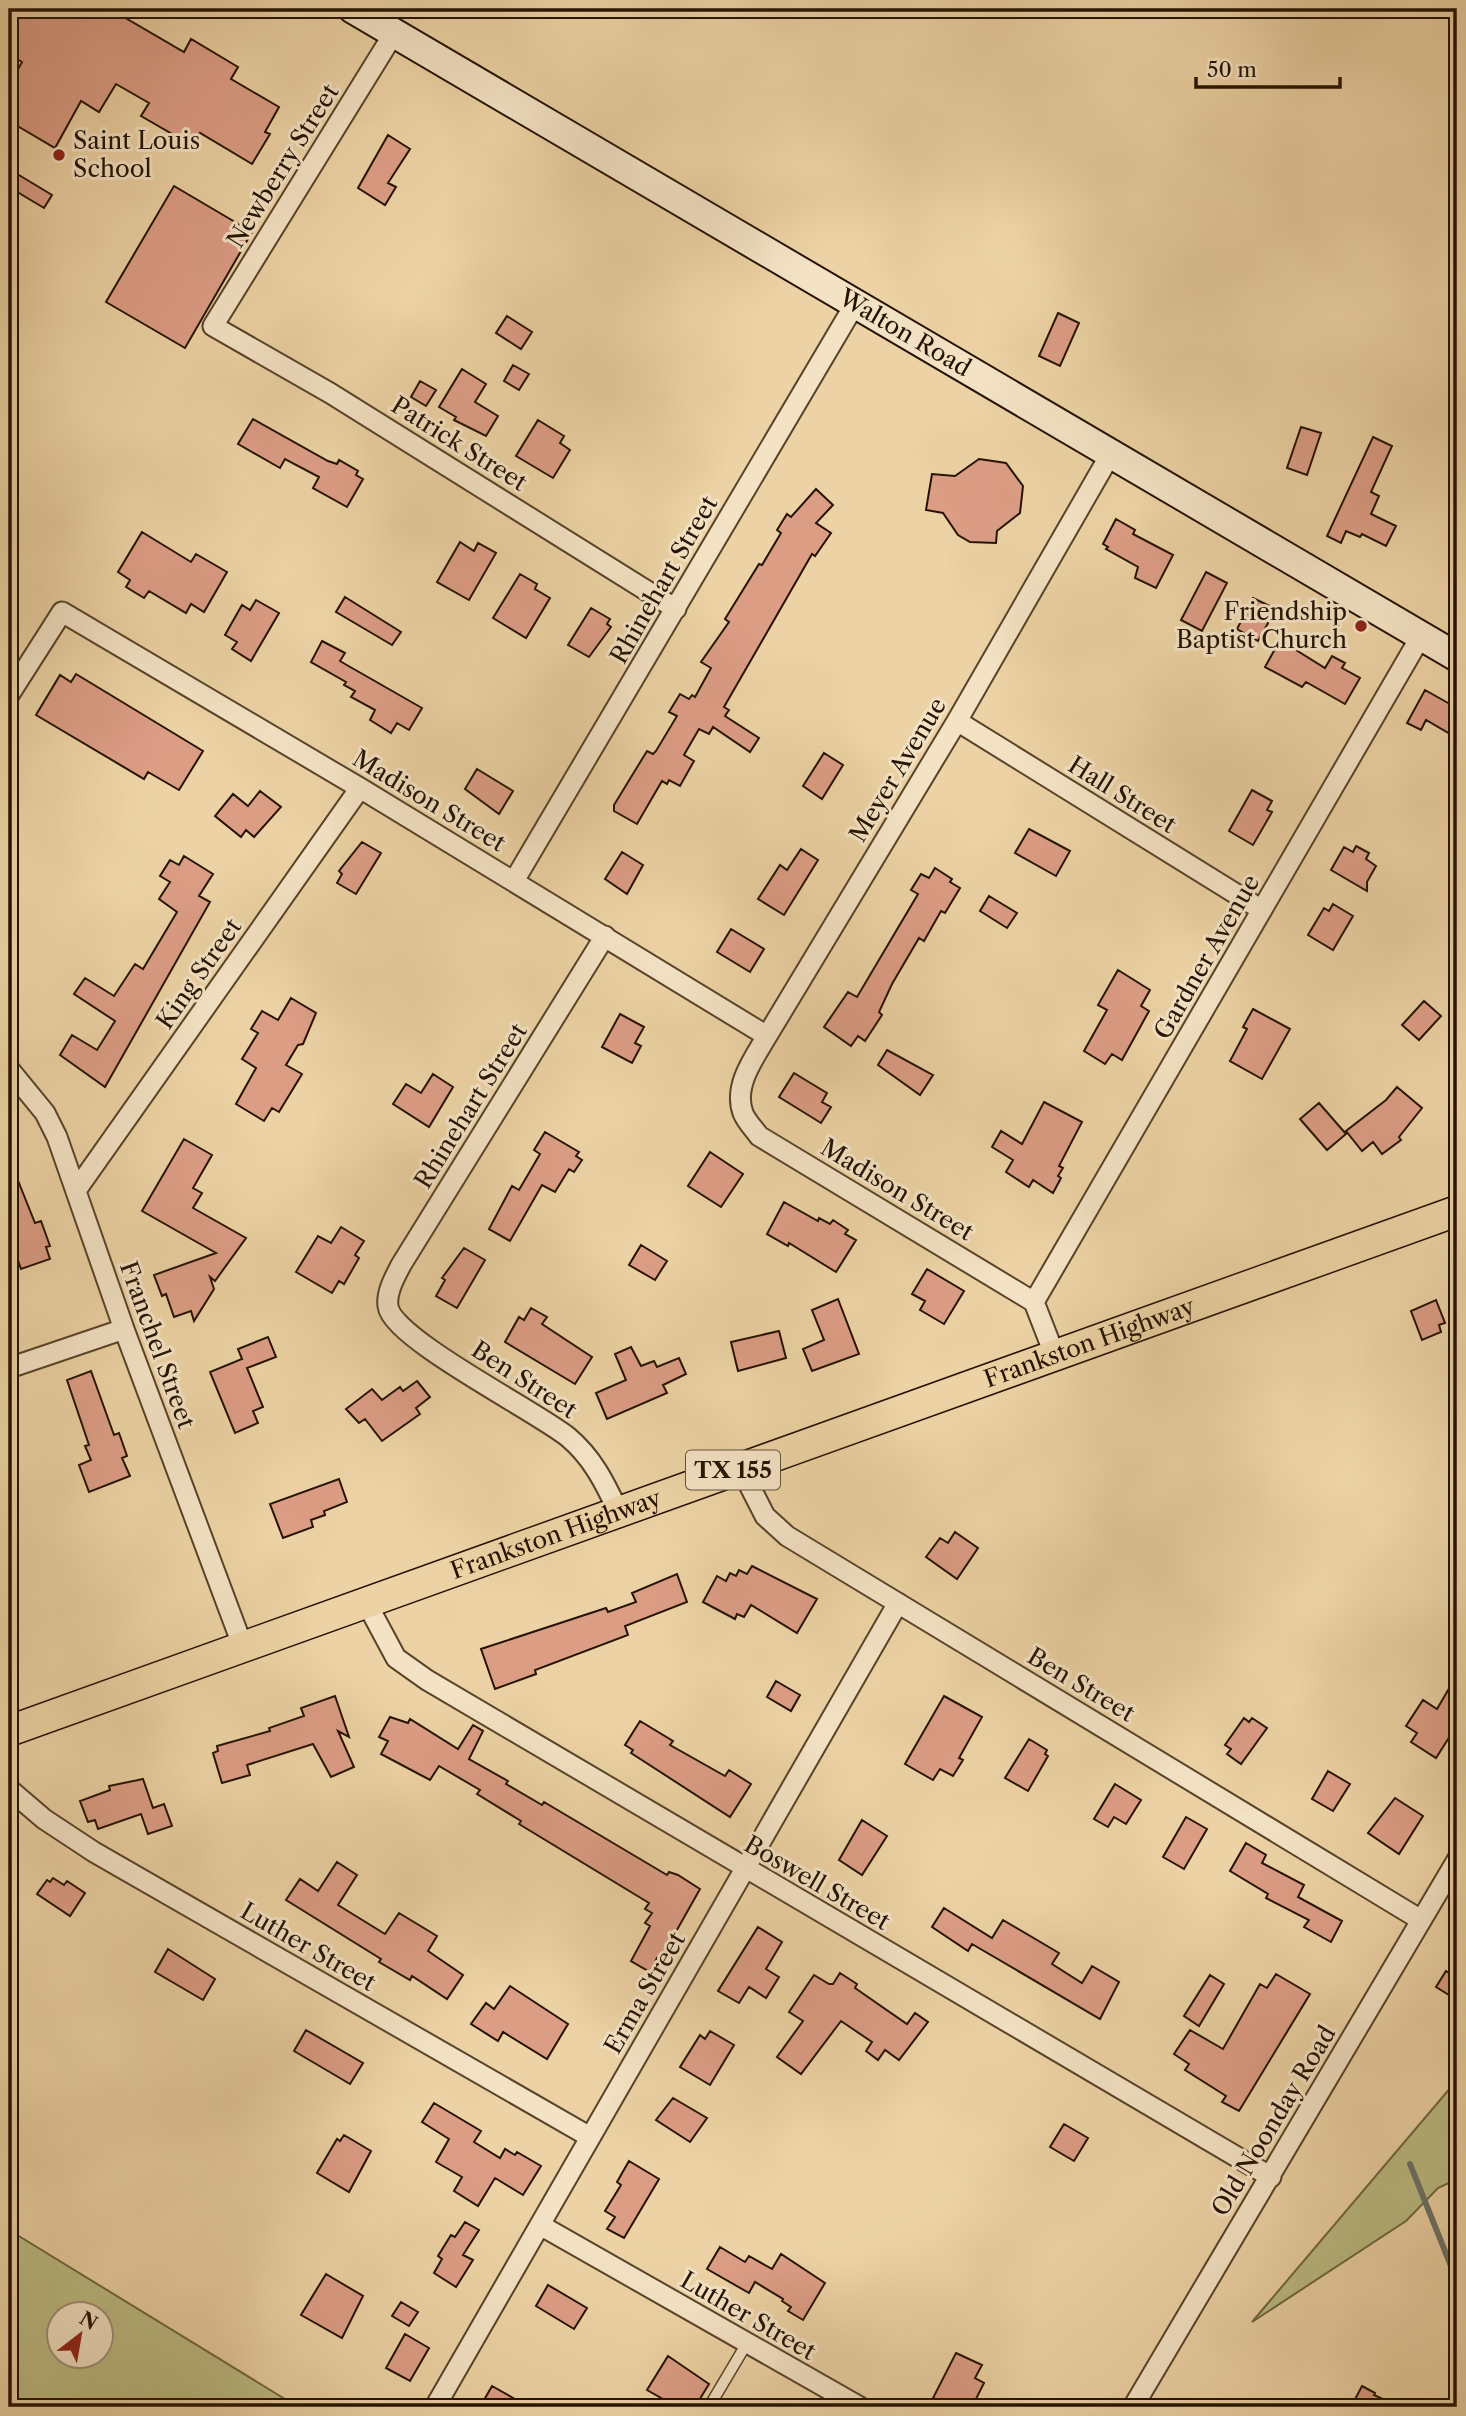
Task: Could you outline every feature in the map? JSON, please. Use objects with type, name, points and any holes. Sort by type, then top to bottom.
[{"type":"main road","name":"Frankston Highway","points":[[9,1731],[1457,1211]]},
{"type":"street","name":"Walton Road","points":[[353,9],[1457,657]]},
{"type":"street","name":"Newberry Street","points":[[213,326],[394,33]]},
{"type":"street","name":"Rhinehart Street","points":[[514,881],[855,304]]},
{"type":"street","name":"Patrick Street","points":[[213,326],[330,393],[676,608]]},
{"type":"street","name":"Meyer Avenue","points":[[743,1113],[741,1091],[747,1072],[957,721],[1110,455]]},
{"type":"street","name":"Madison Street","points":[[9,695],[62,612],[360,788],[767,1037]]},
{"type":"street","name":"Gardner Avenue","points":[[1034,1302],[1421,636]]},
{"type":"street","name":"Hall Street","points":[[957,721],[1262,910]]},
{"type":"street","name":"King Street","points":[[77,1189],[360,788]]},
{"type":"street","name":"Rhinehart Street","points":[[388,1306],[391,1286],[401,1265],[605,936]]},
{"type":"street","name":"Franchel Street","points":[[9,1069],[45,1113],[77,1189],[124,1329],[243,1647]]},
{"type":"street","name":"Madison Street","points":[[743,1113],[759,1136],[1034,1302]]},
{"type":"street","points":[[1034,1302],[1055,1356]]},
{"type":"street","name":"Ben Street","points":[[388,1306],[396,1324],[423,1345],[568,1437],[597,1469],[618,1511]]},
{"type":"street","points":[[9,1368],[124,1329]]},
{"type":"street","name":"Ben Street","points":[[740,1467],[758,1505],[775,1526],[1421,1920]]},
{"type":"street","name":"Boswell Street","points":[[366,1602],[387,1645],[407,1667],[745,1870],[1270,2177]]},
{"type":"street","name":"Erma Street","points":[[435,2407],[898,1603]]},
{"type":"street","name":"Luther Street","points":[[9,1789],[44,1819],[94,1852],[590,2137]]},
{"type":"street","name":"Old Noonday Road","points":[[1133,2407],[1457,1860]]},
{"type":"street","name":"Luther Street","points":[[540,2225],[860,2407]]},
{"type":"lane","points":[[709,2407],[747,2343]]},
{"type":"shaded area","points":[[1457,2080],[1457,2179],[1438,2188],[1406,2221],[1252,2322]]},
{"type":"shaded area","points":[[9,2230],[298,2407],[9,2407]]},
{"type":"building","points":[[9,9],[110,9],[184,52],[191,39],[238,67],[231,79],[279,107],[265,132],[270,134],[252,164],[200,133],[193,146],[141,116],[149,103],[116,84],[99,112],[81,101],[55,148],[9,121],[9,85],[22,62],[9,54]]},
{"type":"building","points":[[388,135],[410,149],[388,183],[396,187],[385,205],[358,188]]},
{"type":"building","points":[[9,169],[52,195],[44,208],[9,187]]},
{"type":"building","points":[[174,186],[252,232],[185,348],[106,302]]},
{"type":"building","points":[[1058,313],[1079,323],[1060,366],[1039,356]]},
{"type":"building","points":[[507,316],[532,332],[521,349],[496,333]]},
{"type":"building","points":[[513,365],[529,374],[519,390],[504,381]]},
{"type":"building","points":[[462,369],[486,384],[475,402],[498,416],[486,436],[454,420],[456,417],[439,407]]},
{"type":"building","points":[[420,381],[436,390],[426,406],[411,397]]},
{"type":"building","points":[[253,419],[328,461],[337,464],[339,460],[358,471],[356,475],[363,479],[347,507],[313,488],[319,477],[285,459],[280,468],[238,444]]},
{"type":"building","points":[[538,420],[564,436],[560,443],[570,450],[553,478],[516,456]]},
{"type":"building","points":[[1301,427],[1321,433],[1307,475],[1287,468]]},
{"type":"building","points":[[1373,437],[1392,446],[1371,492],[1379,496],[1371,514],[1396,526],[1386,546],[1362,534],[1360,537],[1346,531],[1341,543],[1327,536]]},
{"type":"building","points":[[979,459],[1006,463],[1023,486],[1020,513],[997,531],[996,543],[970,542],[958,535],[943,513],[926,510],[932,474],[955,476]]},
{"type":"building","points":[[816,489],[833,505],[816,523],[831,533],[815,556],[812,554],[724,707],[729,710],[725,716],[759,738],[750,752],[713,727],[709,734],[699,729],[684,755],[694,761],[680,786],[669,780],[667,784],[662,781],[637,824],[614,811],[614,805],[647,751],[653,754],[656,751],[677,716],[669,712],[680,694],[689,699],[692,695],[695,697],[711,668],[701,662],[729,622],[725,619],[781,533],[777,530],[787,514],[791,517]]},
{"type":"building","points":[[1116,519],[1135,530],[1133,534],[1173,555],[1156,588],[1135,578],[1138,567],[1106,549],[1108,547],[1103,544]]},
{"type":"building","points":[[142,532],[191,562],[196,554],[227,572],[204,612],[191,604],[186,613],[149,591],[144,598],[126,587],[130,580],[118,572]]},
{"type":"building","points":[[460,542],[474,551],[478,543],[496,553],[469,600],[437,582]]},
{"type":"building","points":[[1206,572],[1227,583],[1202,631],[1181,620]]},
{"type":"building","points":[[520,574],[537,584],[535,589],[550,598],[526,638],[493,618]]},
{"type":"building","points":[[345,597],[401,632],[392,645],[336,612]]},
{"type":"building","points":[[1253,598],[1276,609],[1258,641],[1237,629]]},
{"type":"building","points":[[256,600],[279,613],[251,661],[232,649],[237,642],[225,635],[242,605],[250,610]]},
{"type":"building","points":[[591,608],[610,619],[607,624],[611,627],[589,657],[568,645]]},
{"type":"building","points":[[1280,640],[1325,668],[1332,656],[1345,663],[1342,668],[1360,678],[1345,704],[1306,682],[1302,687],[1265,667]]},
{"type":"building","points":[[322,641],[345,653],[340,661],[422,708],[409,730],[397,723],[391,733],[370,720],[375,710],[351,697],[355,691],[344,685],[346,682],[311,662]]},
{"type":"building","points":[[76,674],[203,751],[179,790],[148,772],[144,779],[36,715],[60,675],[71,682]]},
{"type":"building","points":[[1425,690],[1457,708],[1457,738],[1426,720],[1421,730],[1407,723]]},
{"type":"building","points":[[824,753],[843,765],[822,799],[803,786]]},
{"type":"building","points":[[477,769],[513,791],[499,814],[465,789]]},
{"type":"building","points":[[1252,790],[1272,801],[1267,810],[1272,812],[1253,845],[1229,831]]},
{"type":"building","points":[[260,791],[281,807],[254,837],[246,830],[241,837],[215,816],[233,794],[248,806]]},
{"type":"building","points":[[1029,829],[1070,851],[1056,876],[1015,853]]},
{"type":"building","points":[[362,842],[381,853],[356,894],[337,883],[342,874],[339,871]]},
{"type":"building","points":[[1356,846],[1369,853],[1366,859],[1376,866],[1367,882],[1367,891],[1331,870],[1344,847],[1353,852]]},
{"type":"building","points":[[801,849],[818,860],[784,915],[758,899],[780,865],[787,870]]},
{"type":"building","points":[[622,852],[643,865],[627,894],[605,879]]},
{"type":"building","points":[[184,856],[213,874],[199,896],[210,902],[105,1087],[60,1055],[72,1035],[97,1050],[115,1021],[74,994],[85,978],[114,996],[135,964],[143,969],[177,912],[159,899],[170,882],[160,876],[170,860],[179,865]]},
{"type":"building","points":[[935,868],[960,888],[945,913],[941,911],[924,941],[919,938],[892,984],[879,1012],[882,1015],[865,1041],[858,1036],[851,1046],[824,1027],[848,992],[857,997],[918,894],[911,890],[921,874],[929,878]]},
{"type":"building","points":[[989,896],[1017,913],[1007,928],[980,911]]},
{"type":"building","points":[[1333,904],[1353,916],[1333,950],[1308,935],[1324,908],[1329,911]]},
{"type":"building","points":[[731,929],[764,949],[750,972],[717,952]]},
{"type":"building","points":[[1118,970],[1150,990],[1141,1006],[1149,1011],[1122,1060],[1112,1054],[1105,1064],[1084,1051],[1107,1010],[1098,1005]]},
{"type":"building","points":[[291,998],[316,1013],[303,1044],[298,1045],[286,1065],[302,1074],[279,1112],[272,1108],[264,1121],[236,1104],[256,1068],[242,1059],[258,1033],[251,1029],[262,1011],[278,1020]]},
{"type":"building","points":[[1424,1001],[1441,1016],[1419,1040],[1402,1025]]},
{"type":"building","points":[[1253,1009],[1290,1029],[1262,1079],[1230,1061],[1247,1029],[1243,1027]]},
{"type":"building","points":[[620,1014],[644,1027],[635,1043],[641,1046],[632,1063],[602,1047]]},
{"type":"building","points":[[887,1050],[933,1075],[920,1095],[878,1065]]},
{"type":"building","points":[[794,1073],[827,1093],[822,1102],[831,1107],[821,1123],[779,1097]]},
{"type":"building","points":[[433,1074],[453,1087],[429,1127],[393,1104],[406,1084],[421,1093]]},
{"type":"building","points":[[1397,1087],[1422,1108],[1399,1137],[1401,1140],[1382,1154],[1373,1142],[1362,1151],[1346,1131],[1386,1100]]},
{"type":"building","points":[[1044,1102],[1082,1122],[1059,1166],[1063,1168],[1058,1176],[1061,1178],[1053,1193],[1033,1180],[1029,1187],[1006,1172],[1013,1160],[992,1147],[1001,1131],[1022,1144]]},
{"type":"building","points":[[1319,1103],[1346,1134],[1327,1150],[1300,1119]]},
{"type":"building","points":[[545,1132],[579,1152],[576,1156],[582,1160],[574,1172],[569,1169],[555,1192],[542,1185],[510,1241],[489,1229],[512,1186],[519,1190],[540,1154],[534,1150]]},
{"type":"building","points":[[184,1139],[212,1155],[193,1188],[202,1193],[193,1208],[246,1238],[215,1281],[210,1277],[214,1289],[194,1321],[191,1311],[174,1317],[166,1294],[162,1296],[154,1275],[216,1253],[142,1211]]},
{"type":"building","points":[[710,1152],[743,1174],[721,1207],[688,1186]]},
{"type":"building","points":[[9,1158],[35,1223],[41,1221],[50,1246],[46,1247],[50,1259],[21,1269],[9,1234]]},
{"type":"building","points":[[784,1202],[818,1221],[819,1218],[830,1224],[833,1220],[848,1230],[845,1234],[856,1240],[836,1272],[789,1243],[788,1246],[767,1234]]},
{"type":"building","points":[[341,1227],[364,1241],[355,1255],[359,1258],[344,1284],[339,1281],[332,1293],[296,1272],[318,1236],[331,1243]]},
{"type":"building","points":[[641,1245],[667,1261],[655,1280],[629,1265]]},
{"type":"building","points":[[464,1248],[485,1260],[457,1308],[436,1296],[445,1280],[442,1278]]},
{"type":"building","points":[[927,1269],[964,1291],[944,1324],[920,1310],[925,1301],[912,1294]]},
{"type":"building","points":[[838,1299],[859,1354],[812,1371],[803,1349],[824,1340],[812,1310]]},
{"type":"building","points":[[1436,1300],[1445,1323],[1439,1325],[1441,1332],[1422,1340],[1411,1311]]},
{"type":"building","points":[[531,1308],[547,1317],[542,1324],[592,1357],[575,1384],[505,1342],[519,1317],[524,1320]]},
{"type":"building","points":[[779,1331],[786,1358],[738,1371],[731,1342]]},
{"type":"building","points":[[268,1337],[276,1357],[247,1368],[263,1407],[253,1411],[258,1423],[235,1433],[210,1372],[242,1359],[238,1349]]},
{"type":"building","points":[[631,1347],[641,1366],[654,1361],[657,1367],[679,1358],[686,1374],[663,1385],[667,1393],[607,1419],[596,1393],[626,1380],[615,1354]]},
{"type":"building","points":[[91,1371],[114,1435],[119,1433],[127,1456],[122,1458],[130,1476],[89,1492],[79,1465],[91,1460],[85,1446],[89,1445],[67,1380]]},
{"type":"building","points":[[417,1381],[430,1397],[416,1408],[420,1414],[382,1441],[365,1419],[359,1423],[346,1409],[372,1389],[382,1400],[400,1387],[403,1391]]},
{"type":"building","points":[[339,1479],[347,1502],[324,1511],[325,1515],[311,1520],[313,1527],[283,1538],[270,1504]]},
{"type":"building","points":[[955,1532],[978,1548],[957,1579],[926,1557],[940,1538],[948,1543]]},
{"type":"building","points":[[752,1566],[817,1599],[797,1633],[751,1605],[744,1617],[737,1614],[735,1619],[703,1602],[717,1576],[726,1581],[730,1573],[736,1576],[739,1570],[747,1574]]},
{"type":"building","points":[[677,1574],[687,1602],[625,1626],[628,1635],[535,1670],[536,1674],[495,1689],[481,1649],[606,1608],[608,1612],[636,1602],[632,1593]]},
{"type":"building","points":[[1457,1675],[1457,1725],[1436,1758],[1411,1742],[1417,1733],[1406,1726],[1423,1700],[1437,1709]]},
{"type":"building","points":[[776,1681],[800,1695],[791,1711],[767,1697]]},
{"type":"building","points":[[335,1696],[349,1737],[338,1731],[354,1767],[331,1777],[313,1744],[247,1765],[250,1775],[222,1783],[213,1753],[218,1751],[217,1746],[270,1731],[269,1728],[304,1716],[301,1708]]},
{"type":"building","points":[[944,1696],[982,1717],[959,1758],[963,1760],[953,1776],[940,1769],[933,1780],[905,1764]]},
{"type":"building","points":[[390,1717],[408,1723],[410,1719],[458,1749],[473,1725],[483,1731],[469,1759],[508,1781],[506,1784],[542,1805],[544,1802],[667,1875],[669,1872],[678,1875],[700,1889],[660,1960],[657,1958],[650,1972],[631,1961],[650,1926],[645,1923],[652,1913],[645,1909],[649,1903],[519,1824],[521,1821],[477,1794],[480,1790],[439,1766],[430,1780],[381,1754],[388,1741],[379,1737]]},
{"type":"building","points":[[1244,1718],[1249,1722],[1252,1718],[1267,1728],[1241,1764],[1227,1754],[1231,1749],[1225,1745]]},
{"type":"building","points":[[640,1721],[673,1741],[670,1745],[725,1776],[729,1770],[751,1784],[730,1817],[631,1753],[633,1750],[625,1745]]},
{"type":"building","points":[[1029,1739],[1047,1750],[1045,1754],[1048,1756],[1028,1791],[1005,1778]]},
{"type":"building","points":[[1328,1771],[1350,1784],[1333,1811],[1312,1799]]},
{"type":"building","points":[[143,1779],[153,1808],[164,1804],[172,1826],[148,1834],[141,1814],[98,1829],[95,1820],[88,1822],[80,1801],[110,1790],[109,1786]]},
{"type":"building","points":[[1115,1784],[1141,1800],[1126,1824],[1114,1817],[1108,1827],[1094,1819]]},
{"type":"building","points":[[1395,1798],[1423,1816],[1399,1854],[1368,1833]]},
{"type":"building","points":[[1186,1817],[1207,1829],[1184,1869],[1163,1857]]},
{"type":"building","points":[[862,1820],[887,1836],[862,1875],[839,1860]]},
{"type":"building","points":[[1246,1843],[1266,1855],[1262,1863],[1304,1885],[1298,1897],[1342,1921],[1331,1942],[1304,1927],[1309,1920],[1266,1898],[1268,1894],[1230,1871]]},
{"type":"building","points":[[337,1862],[357,1875],[338,1905],[385,1934],[399,1913],[437,1936],[428,1951],[463,1975],[447,1999],[412,1976],[410,1980],[379,1962],[381,1959],[286,1900],[300,1879],[318,1891]]},
{"type":"building","points":[[53,1878],[64,1885],[67,1881],[85,1893],[70,1916],[37,1894],[47,1880],[50,1882]]},
{"type":"building","points":[[944,1908],[992,1938],[1003,1920],[1059,1953],[1052,1964],[1082,1983],[1092,1966],[1119,1982],[1100,2019],[972,1944],[968,1951],[932,1927]]},
{"type":"building","points":[[758,1927],[782,1942],[766,1969],[779,1977],[766,1998],[749,1987],[739,2003],[718,1991]]},
{"type":"building","points":[[168,1949],[215,1979],[203,2000],[155,1972]]},
{"type":"building","points":[[1446,1971],[1457,1978],[1457,2000],[1436,1987]]},
{"type":"building","points":[[840,1973],[857,1984],[855,1988],[907,2024],[915,2013],[928,2022],[899,2060],[885,2050],[878,2060],[866,2051],[872,2042],[841,2021],[801,2074],[777,2057],[803,2021],[789,2012],[814,1975],[833,1984]]},
{"type":"building","points":[[1276,1974],[1310,1994],[1239,2111],[1222,2102],[1226,2096],[1185,2070],[1189,2064],[1174,2054],[1190,2030],[1223,2049],[1260,1984],[1267,1988]]},
{"type":"building","points":[[1210,1975],[1224,1984],[1199,2026],[1184,2016]]},
{"type":"building","points":[[510,1986],[568,2024],[547,2059],[503,2032],[498,2041],[471,2024],[486,2003],[494,2009]]},
{"type":"building","points":[[306,2030],[363,2063],[350,2084],[294,2051]]},
{"type":"building","points":[[710,2031],[734,2045],[710,2085],[680,2067],[700,2035],[705,2039]]},
{"type":"building","points":[[673,2098],[707,2118],[690,2142],[656,2120]]},
{"type":"building","points":[[434,2103],[481,2131],[474,2142],[500,2158],[505,2149],[515,2155],[517,2152],[541,2166],[523,2195],[495,2178],[478,2206],[454,2191],[462,2177],[436,2162],[449,2139],[422,2122]]},
{"type":"building","points":[[1064,2124],[1088,2138],[1074,2161],[1050,2147]]},
{"type":"building","points":[[344,2135],[371,2151],[349,2192],[317,2173],[337,2139],[340,2141]]},
{"type":"building","points":[[629,2161],[659,2179],[624,2238],[607,2229],[615,2217],[605,2211],[621,2185],[617,2182]]},
{"type":"building","points":[[465,2222],[479,2230],[463,2255],[473,2260],[456,2287],[434,2273],[442,2259],[438,2256],[451,2235],[455,2237]]},
{"type":"building","points":[[720,2247],[745,2262],[749,2256],[772,2269],[781,2254],[825,2283],[803,2320],[788,2311],[791,2307],[782,2301],[783,2299],[755,2282],[749,2293],[707,2269]]},
{"type":"building","points":[[326,2274],[363,2296],[342,2338],[301,2315]]},
{"type":"building","points":[[548,2285],[587,2308],[574,2329],[536,2306]]},
{"type":"building","points":[[401,2302],[418,2312],[409,2326],[392,2316]]},
{"type":"building","points":[[405,2334],[429,2348],[410,2381],[386,2368]]},
{"type":"building","points":[[956,2353],[982,2365],[975,2378],[984,2383],[972,2407],[951,2407],[933,2398]]},
{"type":"building","points":[[668,2356],[709,2384],[695,2407],[677,2407],[647,2390]]},
{"type":"building","points":[[492,2386],[529,2407],[480,2407]]},
{"type":"building","points":[[1362,2386],[1375,2393],[1374,2395],[1400,2407],[1351,2407]]},
{"type":"waterway","points":[[1410,2164],[1457,2281]]},
{"type":"place","name":"Saint Louis School","points":[[59,155]]},
{"type":"place","name":"Friendship Baptist Church","points":[[1361,626]]}]
